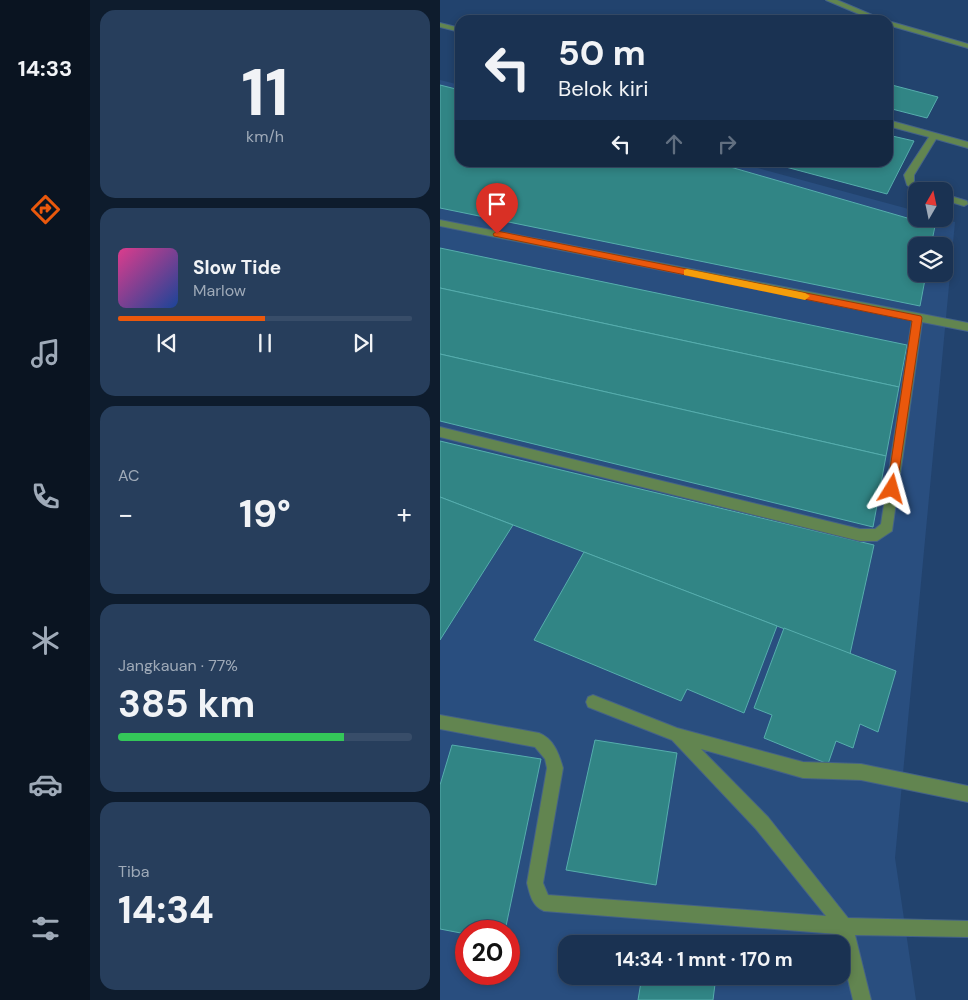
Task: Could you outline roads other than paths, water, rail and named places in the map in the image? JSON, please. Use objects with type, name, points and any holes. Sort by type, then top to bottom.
[{"type":"street","points":[[830,0],[868,15]]},
{"type":"street","points":[[893,24],[968,46]]},
{"type":"street","points":[[440,25],[455,29]]},
{"type":"street","points":[[893,124],[968,145]]},
{"type":"street","points":[[910,182],[909,175],[934,136]]},
{"type":"street","points":[[953,200],[964,203]]},
{"type":"street","points":[[440,223],[968,327]]},
{"type":"street","points":[[440,432],[860,535],[877,535],[887,527],[917,318]]},
{"type":"street","points":[[593,702],[677,735],[803,770],[861,772],[968,794]]},
{"type":"street","points":[[440,722],[539,740],[552,755],[555,768],[535,884],[538,895],[544,903],[844,926],[968,929]]},
{"type":"street","points":[[677,735],[762,823],[844,926],[862,1000]]}]
